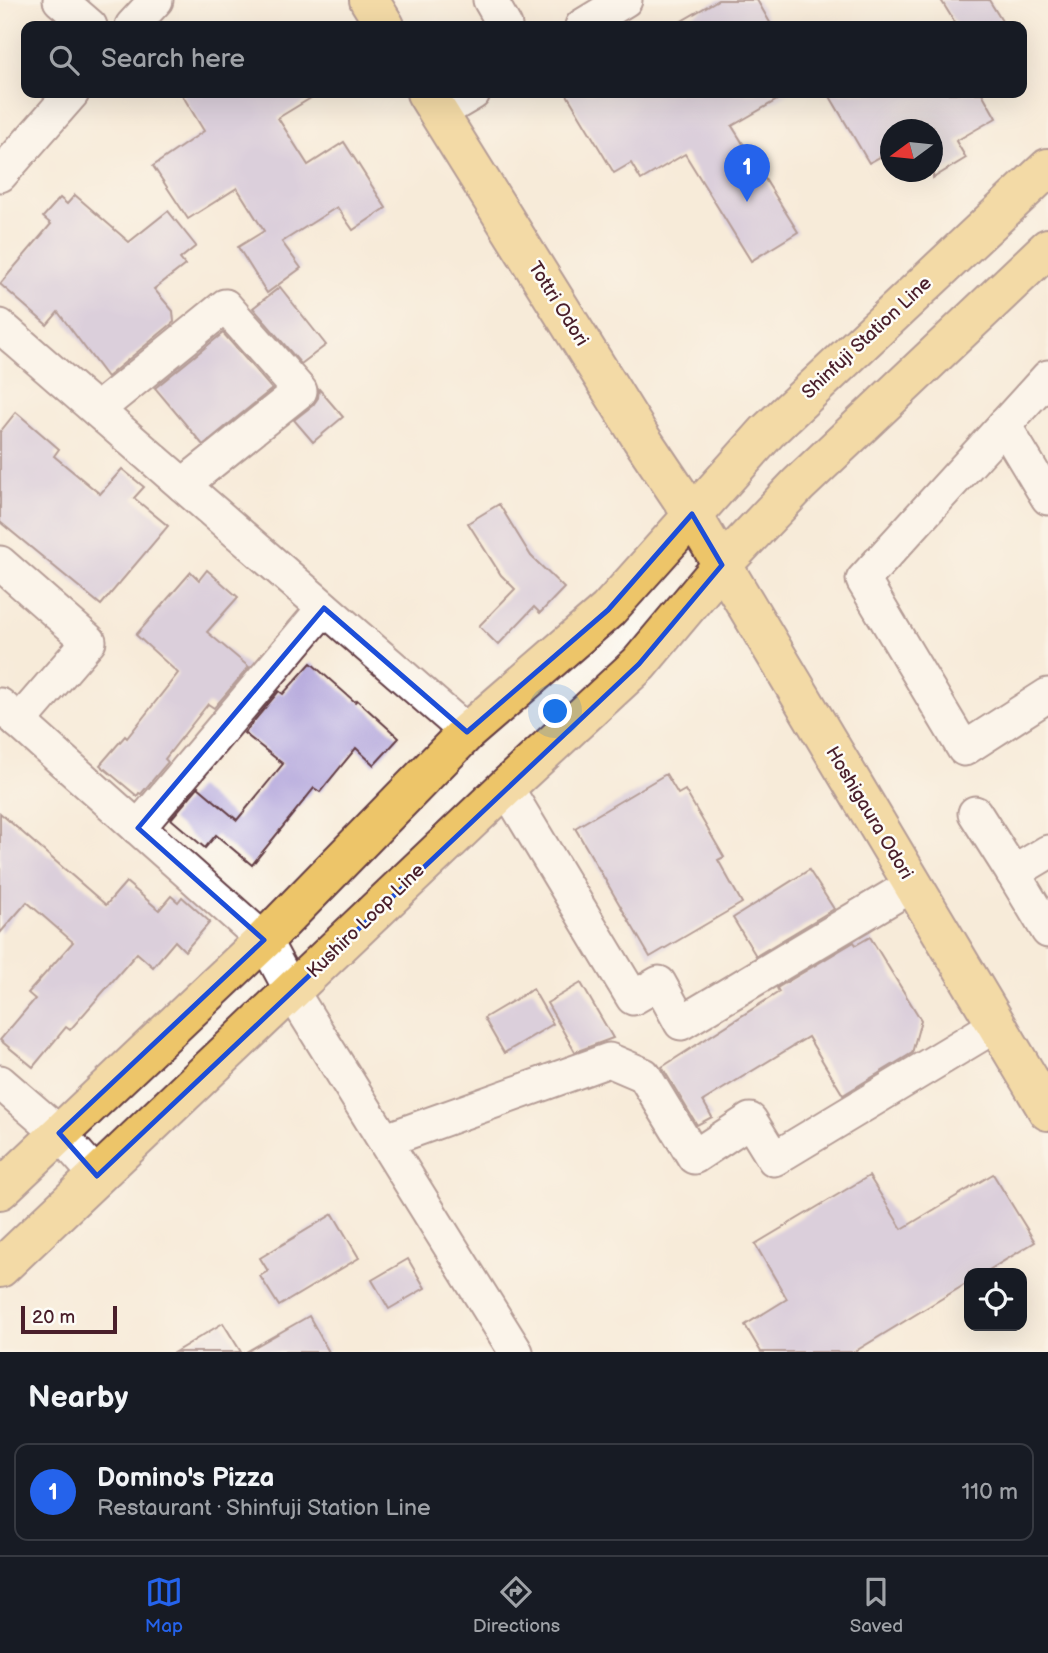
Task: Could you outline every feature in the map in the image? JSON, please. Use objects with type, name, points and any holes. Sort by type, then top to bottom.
[{"type":"main road","points":[[369,0],[382,21]]},
{"type":"main road","name":"Tottri Odori","points":[[433,103],[641,438],[692,514]]},
{"type":"main road","name":"Shinfuji Station Line","points":[[692,514],[768,432],[1048,168]]},
{"type":"main road","points":[[722,565],[798,485],[1048,248]]},
{"type":"main road","points":[[0,1189],[264,940],[467,732],[608,610],[692,514]]},
{"type":"main road","name":"Hoshigaura Odori","points":[[692,514],[1048,1111]]},
{"type":"main road","name":"Kushiro Loop Line","points":[[0,1268],[639,664],[722,565]]},
{"type":"street","points":[[60,0],[84,21]]},
{"type":"street","points":[[137,21],[156,0]]},
{"type":"street","points":[[490,0],[502,21]]},
{"type":"street","points":[[590,21],[625,0]]},
{"type":"street","points":[[0,175],[68,98]]},
{"type":"street","points":[[433,103],[452,98]]},
{"type":"street","points":[[97,410],[225,306],[300,391],[183,485]]},
{"type":"street","points":[[0,326],[467,732]]},
{"type":"street","points":[[1048,377],[863,580],[964,749],[1048,695]]},
{"type":"street","points":[[1004,425],[1048,498]]},
{"type":"street","points":[[0,563],[89,641],[10,713],[264,940],[292,992],[516,1352]]},
{"type":"street","points":[[138,828],[324,608]]},
{"type":"street","points":[[506,787],[633,998],[659,983],[681,1023],[912,885]]},
{"type":"street","points":[[975,813],[1048,931]]},
{"type":"street","points":[[1013,873],[1048,852]]},
{"type":"street","points":[[386,1140],[609,1060],[644,1075],[694,1157],[750,1121],[774,1159],[996,1026]]},
{"type":"street","points":[[0,1082],[59,1133],[97,1176]]},
{"type":"highlighted area","points":[[692,514],[722,565],[639,664],[97,1176],[59,1133],[264,940],[138,828],[324,608],[467,732],[608,610]]},
{"type":"building","points":[[718,0],[757,0],[769,21],[682,21]]},
{"type":"building","points":[[941,0],[989,0],[1002,21],[954,21]]},
{"type":"building","points":[[184,98],[311,98],[278,118],[308,165],[344,142],[386,208],[353,230],[337,207],[282,242],[301,268],[267,293],[238,247],[264,231],[237,188],[188,219],[153,166],[204,131]]},
{"type":"building","points":[[569,98],[780,98],[732,126],[798,232],[751,261],[685,154],[641,180],[631,163],[614,173]]},
{"type":"building","points":[[831,98],[985,98],[996,118],[956,141],[966,158],[943,172],[943,119],[880,119],[880,157],[869,163]]},
{"type":"building","points":[[75,195],[129,242],[168,211],[196,246],[180,259],[185,265],[154,289],[173,311],[174,322],[107,377],[58,312],[47,325],[0,284],[51,224],[43,217],[60,198],[67,204]]},
{"type":"building","points":[[280,287],[326,345],[301,364],[253,308]]},
{"type":"building","points":[[223,333],[272,389],[203,445],[155,388]]},
{"type":"building","points":[[319,389],[343,417],[313,442],[294,420],[313,405],[318,398]]},
{"type":"building","points":[[16,412],[59,449],[54,456],[100,494],[122,469],[144,487],[134,498],[168,526],[101,605],[0,522],[0,432]]},
{"type":"building","points":[[499,504],[531,556],[564,588],[540,613],[534,607],[498,645],[479,626],[515,589],[501,575],[468,523]]},
{"type":"building","points":[[207,570],[238,597],[207,632],[249,667],[214,708],[208,704],[165,759],[168,762],[137,796],[100,765],[125,736],[127,738],[178,673],[136,635],[191,572],[199,580]]},
{"type":"building","points":[[311,663],[399,738],[374,765],[356,748],[320,792],[314,788],[252,865],[216,835],[205,848],[171,819],[198,787],[237,820],[283,764],[244,733],[279,691],[283,694]]},
{"type":"building","points":[[666,774],[678,794],[685,790],[724,857],[718,860],[742,903],[650,957],[575,828]]},
{"type":"building","points":[[0,813],[106,905],[126,882],[159,910],[171,896],[178,902],[182,897],[210,922],[185,951],[175,941],[153,967],[137,953],[70,1030],[66,1027],[33,1067],[0,1040],[35,999],[28,993],[73,942],[27,902],[0,933]]},
{"type":"building","points":[[809,870],[834,909],[756,956],[733,918]]},
{"type":"building","points":[[870,937],[921,1020],[912,1053],[843,1095],[808,1037],[703,1101],[712,1117],[697,1125],[662,1067],[779,992],[777,988],[854,942],[856,945]]},
{"type":"building","points":[[581,983],[613,1038],[575,1052],[547,1003]]},
{"type":"building","points":[[533,989],[553,1024],[504,1053],[484,1018]]},
{"type":"building","points":[[993,1174],[1035,1242],[992,1268],[964,1268],[964,1285],[854,1352],[761,1352],[745,1325],[787,1299],[755,1244],[869,1176],[902,1229]]},
{"type":"building","points":[[333,1214],[359,1258],[279,1306],[260,1276],[268,1271],[260,1258]]},
{"type":"building","points":[[408,1259],[425,1288],[389,1309],[372,1280]]},
{"type":"building","points":[[309,1316],[329,1352],[246,1352]]},
{"type":"building","points":[[223,1323],[241,1352],[175,1352]]},
{"type":"place","name":"Domino's Pizza","points":[[747,202]]}]
